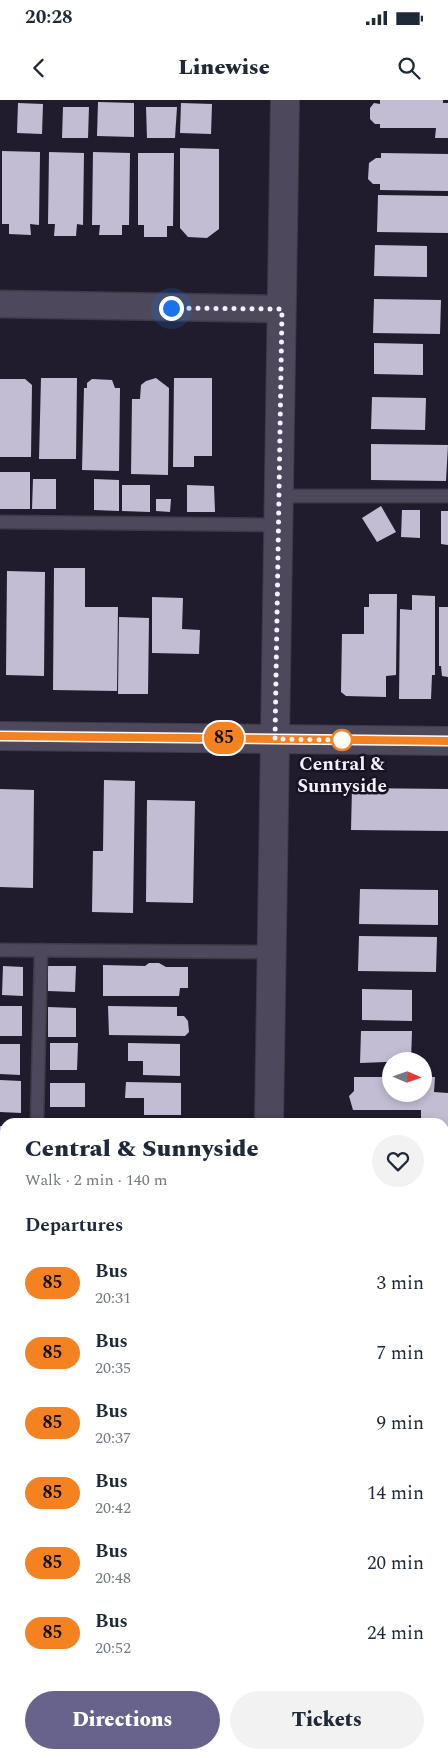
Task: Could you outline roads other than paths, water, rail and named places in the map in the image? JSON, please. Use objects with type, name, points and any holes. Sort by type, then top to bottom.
[{"type":"street","points":[[270,1118],[285,100]]},
{"type":"street","points":[[0,304],[282,309]]},
{"type":"street","points":[[0,736],[448,741]]},
{"type":"lane","points":[[279,496],[448,496]]},
{"type":"lane","points":[[0,522],[278,525]]},
{"type":"lane","points":[[0,950],[272,952]]},
{"type":"lane","points":[[37,1118],[41,950]]},
{"type":"place","name":"Central & Sunnyside","points":[[342,740]]}]
